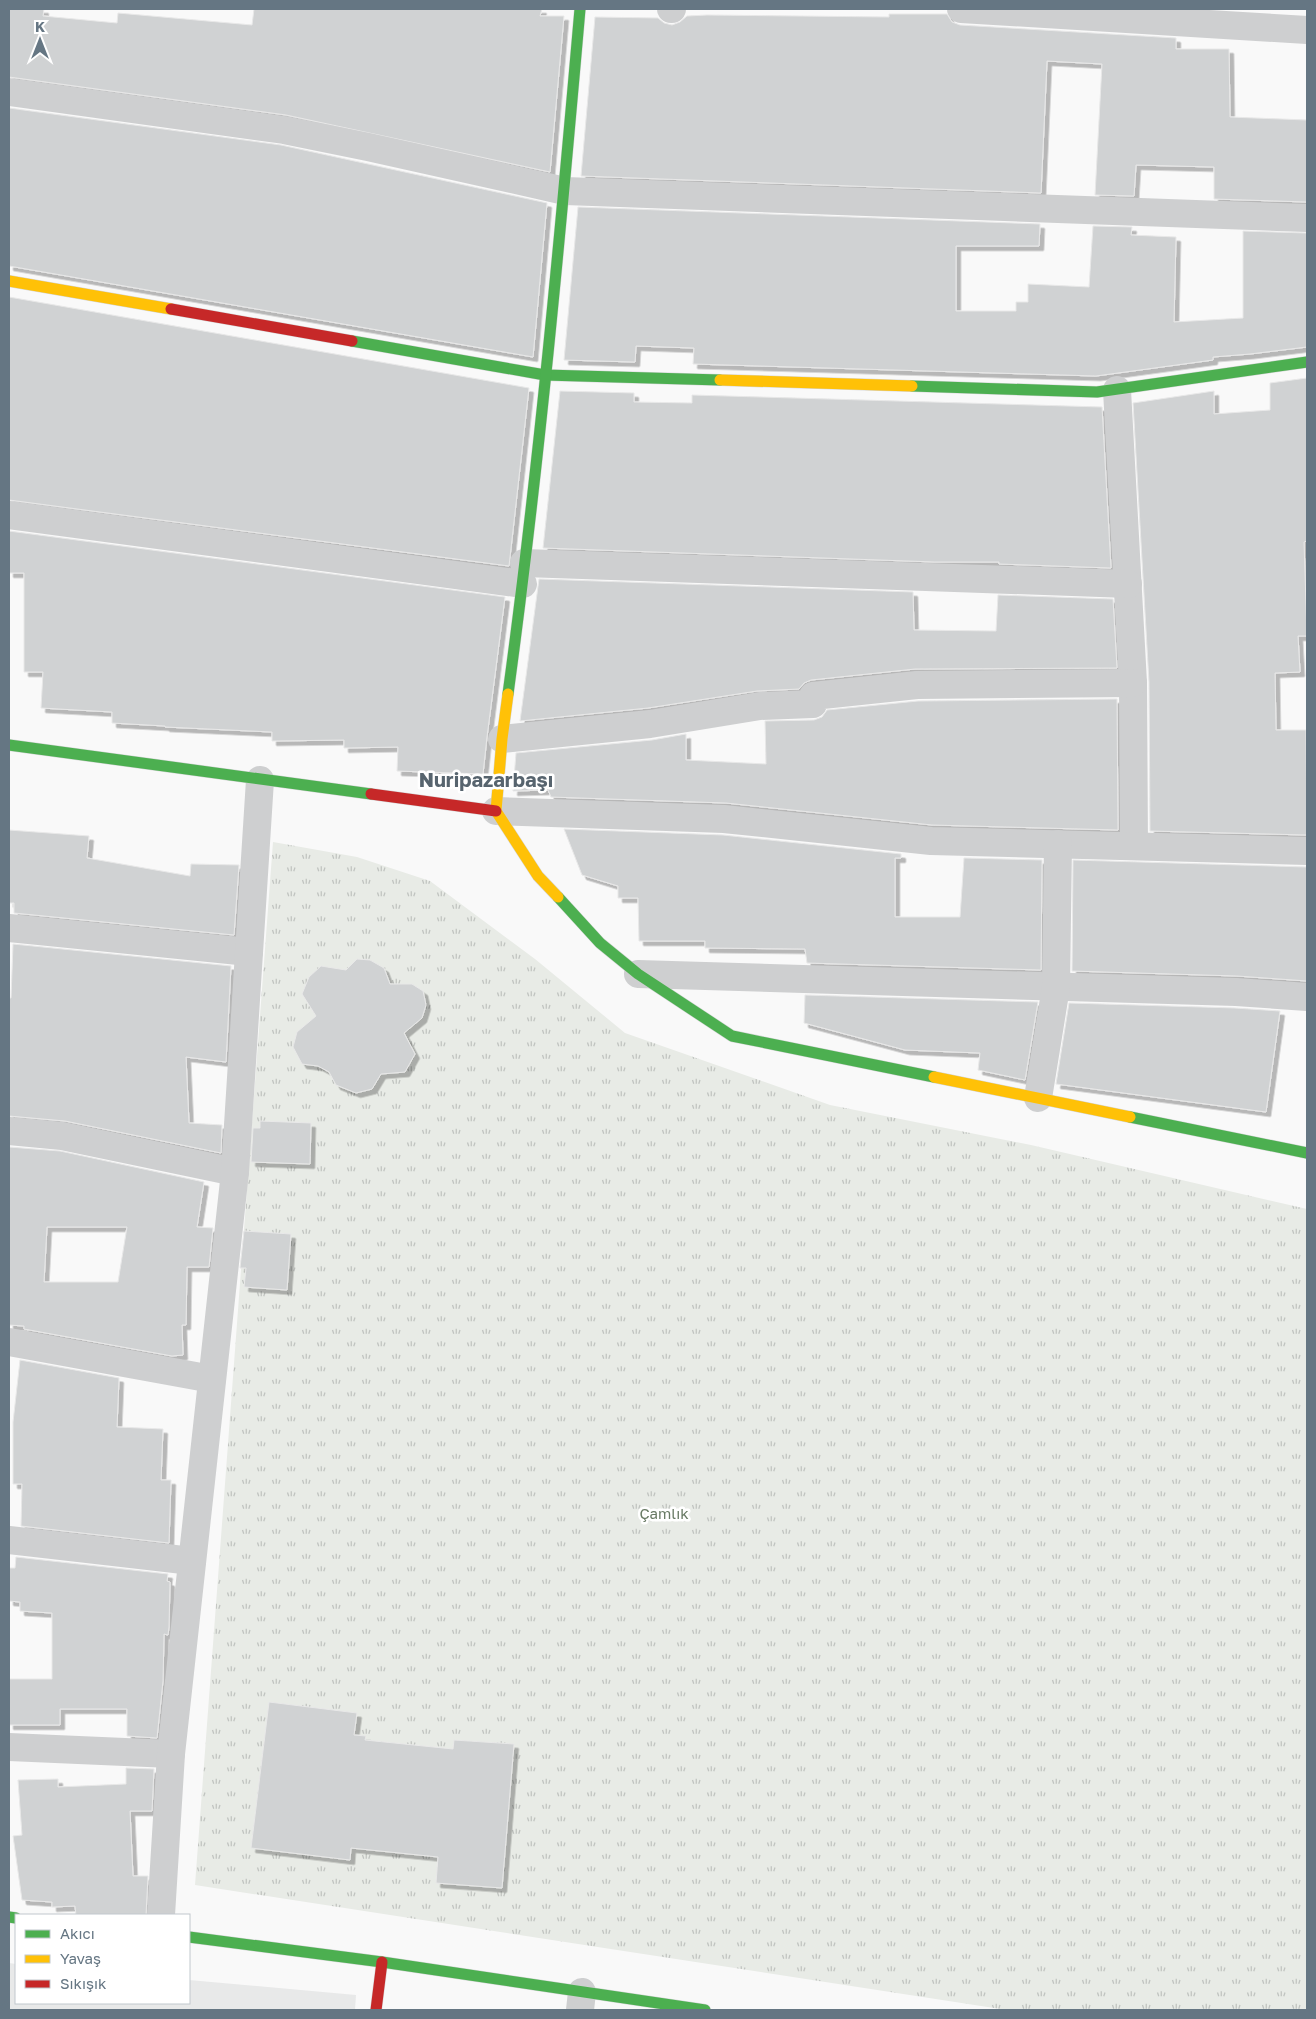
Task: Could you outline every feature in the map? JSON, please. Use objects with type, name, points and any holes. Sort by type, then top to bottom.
[{"type":"street","points":[[580,9],[565,191],[523,574],[502,739],[496,811],[538,876],[600,943],[638,974],[732,1036],[1307,1153]]},
{"type":"street","points":[[961,9],[1307,30]]},
{"type":"street","points":[[9,92],[284,130],[565,191],[1307,218]]},
{"type":"street","points":[[9,281],[545,375],[1087,391],[1117,390],[1307,362]]},
{"type":"street","points":[[1117,390],[1133,683],[1134,846]]},
{"type":"street","points":[[9,515],[523,574],[1128,584]]},
{"type":"street","points":[[502,739],[650,724],[760,706],[813,704],[813,696],[917,685],[1133,683]]},
{"type":"street","points":[[9,745],[496,811],[724,819],[931,841],[1307,851]]},
{"type":"street","points":[[161,1914],[171,1754],[235,1172],[260,780]]},
{"type":"street","points":[[1038,1098],[1056,987],[1058,844]]},
{"type":"street","points":[[9,928],[249,952]]},
{"type":"street","points":[[638,974],[1236,992],[1307,997]]},
{"type":"street","points":[[9,1131],[62,1136],[235,1172]]},
{"type":"street","points":[[9,1342],[212,1379]]},
{"type":"street","points":[[9,1540],[192,1561]]},
{"type":"street","points":[[9,1747],[171,1754]]},
{"type":"street","points":[[190,1937],[382,1962],[581,2001],[705,2010]]},
{"type":"street","points":[[376,2010],[382,1962]]},
{"type":"shaded area","points":[[9,1963],[15,1964],[15,2004],[190,2004],[190,1980],[356,1995],[355,2010],[9,2010]]},
{"type":"green space","name":"Çamlık","points":[[273,842],[357,857],[430,881],[535,959],[625,1033],[830,1105],[1031,1145],[1307,1209],[1307,2010],[1007,2010],[195,1885]]},
{"type":"building","points":[[9,9],[44,9],[43,16],[117,23],[118,13],[252,25],[254,9],[542,9],[540,16],[564,16],[550,172],[286,115],[9,77]]},
{"type":"building","points":[[889,14],[947,14],[952,22],[960,25],[1176,38],[1176,49],[1229,49],[1230,117],[1307,120],[1307,202],[1214,199],[1214,167],[1136,165],[1134,196],[1095,195],[1102,64],[1047,61],[1041,193],[581,176],[595,17],[658,18],[664,23],[672,25],[680,22],[687,16],[889,17]]},
{"type":"building","points":[[9,108],[281,145],[547,203],[533,357],[9,266]]},
{"type":"building","points":[[578,207],[1040,224],[1039,246],[956,246],[956,311],[1016,311],[1016,302],[1028,302],[1028,284],[1089,287],[1093,226],[1132,227],[1131,235],[1176,237],[1174,322],[1243,318],[1243,231],[1307,233],[1307,347],[1213,357],[1213,360],[1096,376],[693,364],[694,348],[636,346],[635,362],[564,360]]},
{"type":"building","points":[[9,297],[529,388],[509,566],[9,500]]},
{"type":"building","points":[[1307,378],[1307,541],[1304,542],[1307,636],[1298,636],[1300,672],[1275,673],[1276,730],[1306,730],[1307,835],[1150,831],[1149,682],[1133,403],[1214,391],[1214,414],[1270,410],[1270,383]]},
{"type":"building","points":[[560,391],[634,393],[634,402],[692,403],[692,395],[1102,407],[1111,568],[999,564],[999,562],[935,562],[543,548]]},
{"type":"building","points":[[9,531],[505,597],[483,774],[397,771],[398,747],[344,748],[344,740],[272,741],[272,732],[112,723],[112,712],[41,708],[43,672],[24,672],[24,573],[9,573]]},
{"type":"building","points":[[539,579],[913,592],[914,630],[996,631],[998,595],[1113,599],[1117,668],[915,669],[811,680],[804,683],[799,689],[757,691],[648,708],[520,721]]},
{"type":"building","points":[[1117,699],[1118,830],[932,825],[726,803],[551,797],[548,790],[513,791],[516,753],[652,740],[686,734],[686,760],[766,764],[765,721],[814,720],[822,717],[827,710],[918,701]]},
{"type":"building","points":[[564,829],[723,835],[901,854],[901,858],[895,858],[895,917],[960,917],[964,858],[1042,860],[1041,970],[807,963],[805,949],[705,948],[705,941],[639,941],[638,898],[618,898],[618,886],[582,875]]},
{"type":"building","points":[[9,830],[89,836],[87,858],[190,876],[191,864],[239,865],[234,935],[14,913],[14,903],[9,903]]},
{"type":"building","points":[[1073,860],[1307,867],[1307,981],[1237,976],[1072,971]]},
{"type":"building","points":[[13,944],[231,966],[226,1062],[186,1057],[189,1123],[222,1125],[221,1153],[65,1121],[9,1116],[9,998],[11,998]]},
{"type":"building","points":[[357,959],[370,960],[384,968],[390,984],[412,984],[423,991],[426,1005],[422,1018],[404,1033],[415,1054],[405,1072],[381,1074],[372,1089],[356,1093],[336,1085],[329,1072],[318,1066],[302,1064],[293,1047],[297,1032],[316,1016],[302,994],[309,977],[321,966],[346,970]]},
{"type":"building","points":[[805,995],[1038,1002],[1025,1080],[978,1070],[980,1053],[905,1050],[804,1023]]},
{"type":"building","points":[[1069,1003],[1280,1011],[1266,1112],[1056,1084]]},
{"type":"building","points":[[260,1121],[311,1123],[310,1164],[251,1162],[253,1128],[260,1128]]},
{"type":"building","points":[[9,1147],[60,1151],[204,1182],[197,1227],[213,1228],[209,1267],[187,1267],[186,1325],[182,1325],[183,1355],[172,1356],[24,1329],[24,1326],[9,1325]],"holes":[[[47,1227],[127,1227],[118,1282],[44,1282]]]},
{"type":"building","points":[[244,1231],[291,1234],[287,1290],[244,1287],[246,1268],[240,1268]]},
{"type":"building","points":[[20,1360],[119,1378],[117,1427],[163,1429],[161,1480],[171,1480],[169,1543],[21,1526],[22,1484],[13,1484],[13,1422]]},
{"type":"building","points":[[16,1557],[168,1574],[167,1581],[170,1582],[169,1627],[168,1635],[164,1634],[163,1681],[157,1738],[127,1736],[127,1709],[60,1709],[60,1725],[9,1725],[9,1679],[52,1679],[52,1613],[20,1611],[20,1602],[9,1601],[9,1568],[15,1568]]},
{"type":"building","points":[[269,1702],[357,1713],[354,1735],[366,1736],[365,1740],[453,1749],[454,1740],[514,1744],[502,1888],[436,1883],[438,1857],[351,1848],[350,1860],[251,1848]]},
{"type":"building","points":[[126,1768],[154,1769],[152,1811],[130,1811],[133,1876],[148,1876],[146,1914],[76,1914],[75,1906],[52,1907],[52,1902],[22,1900],[13,1836],[22,1835],[18,1780],[58,1779],[58,1787],[126,1784]]},
{"type":"traffic: fast","points":[[508,694],[539,437],[557,266],[580,9]]},
{"type":"traffic: fast","points":[[352,341],[545,375],[720,380]]},
{"type":"traffic: fast","points":[[912,386],[1097,392],[1307,362]]},
{"type":"traffic: fast","points":[[9,745],[371,794]]},
{"type":"traffic: fast","points":[[558,897],[600,943],[638,974],[732,1036],[934,1077]]},
{"type":"traffic: fast","points":[[1130,1117],[1307,1153]]},
{"type":"traffic: fast","points":[[9,1917],[15,1918]]},
{"type":"traffic: fast","points":[[190,1937],[382,1962],[705,2010]]},
{"type":"traffic: slow","points":[[9,281],[171,309]]},
{"type":"traffic: slow","points":[[720,380],[912,386]]},
{"type":"traffic: slow","points":[[508,694],[496,811],[538,876],[558,897]]},
{"type":"traffic: slow","points":[[934,1077],[1130,1117]]},
{"type":"traffic: jam","points":[[171,309],[352,341]]},
{"type":"traffic: jam","points":[[371,794],[496,811]]},
{"type":"traffic: jam","points":[[376,2010],[382,1962]]},
{"type":"district","name":"Nuripazarbaşı","points":[[486,779]]}]
